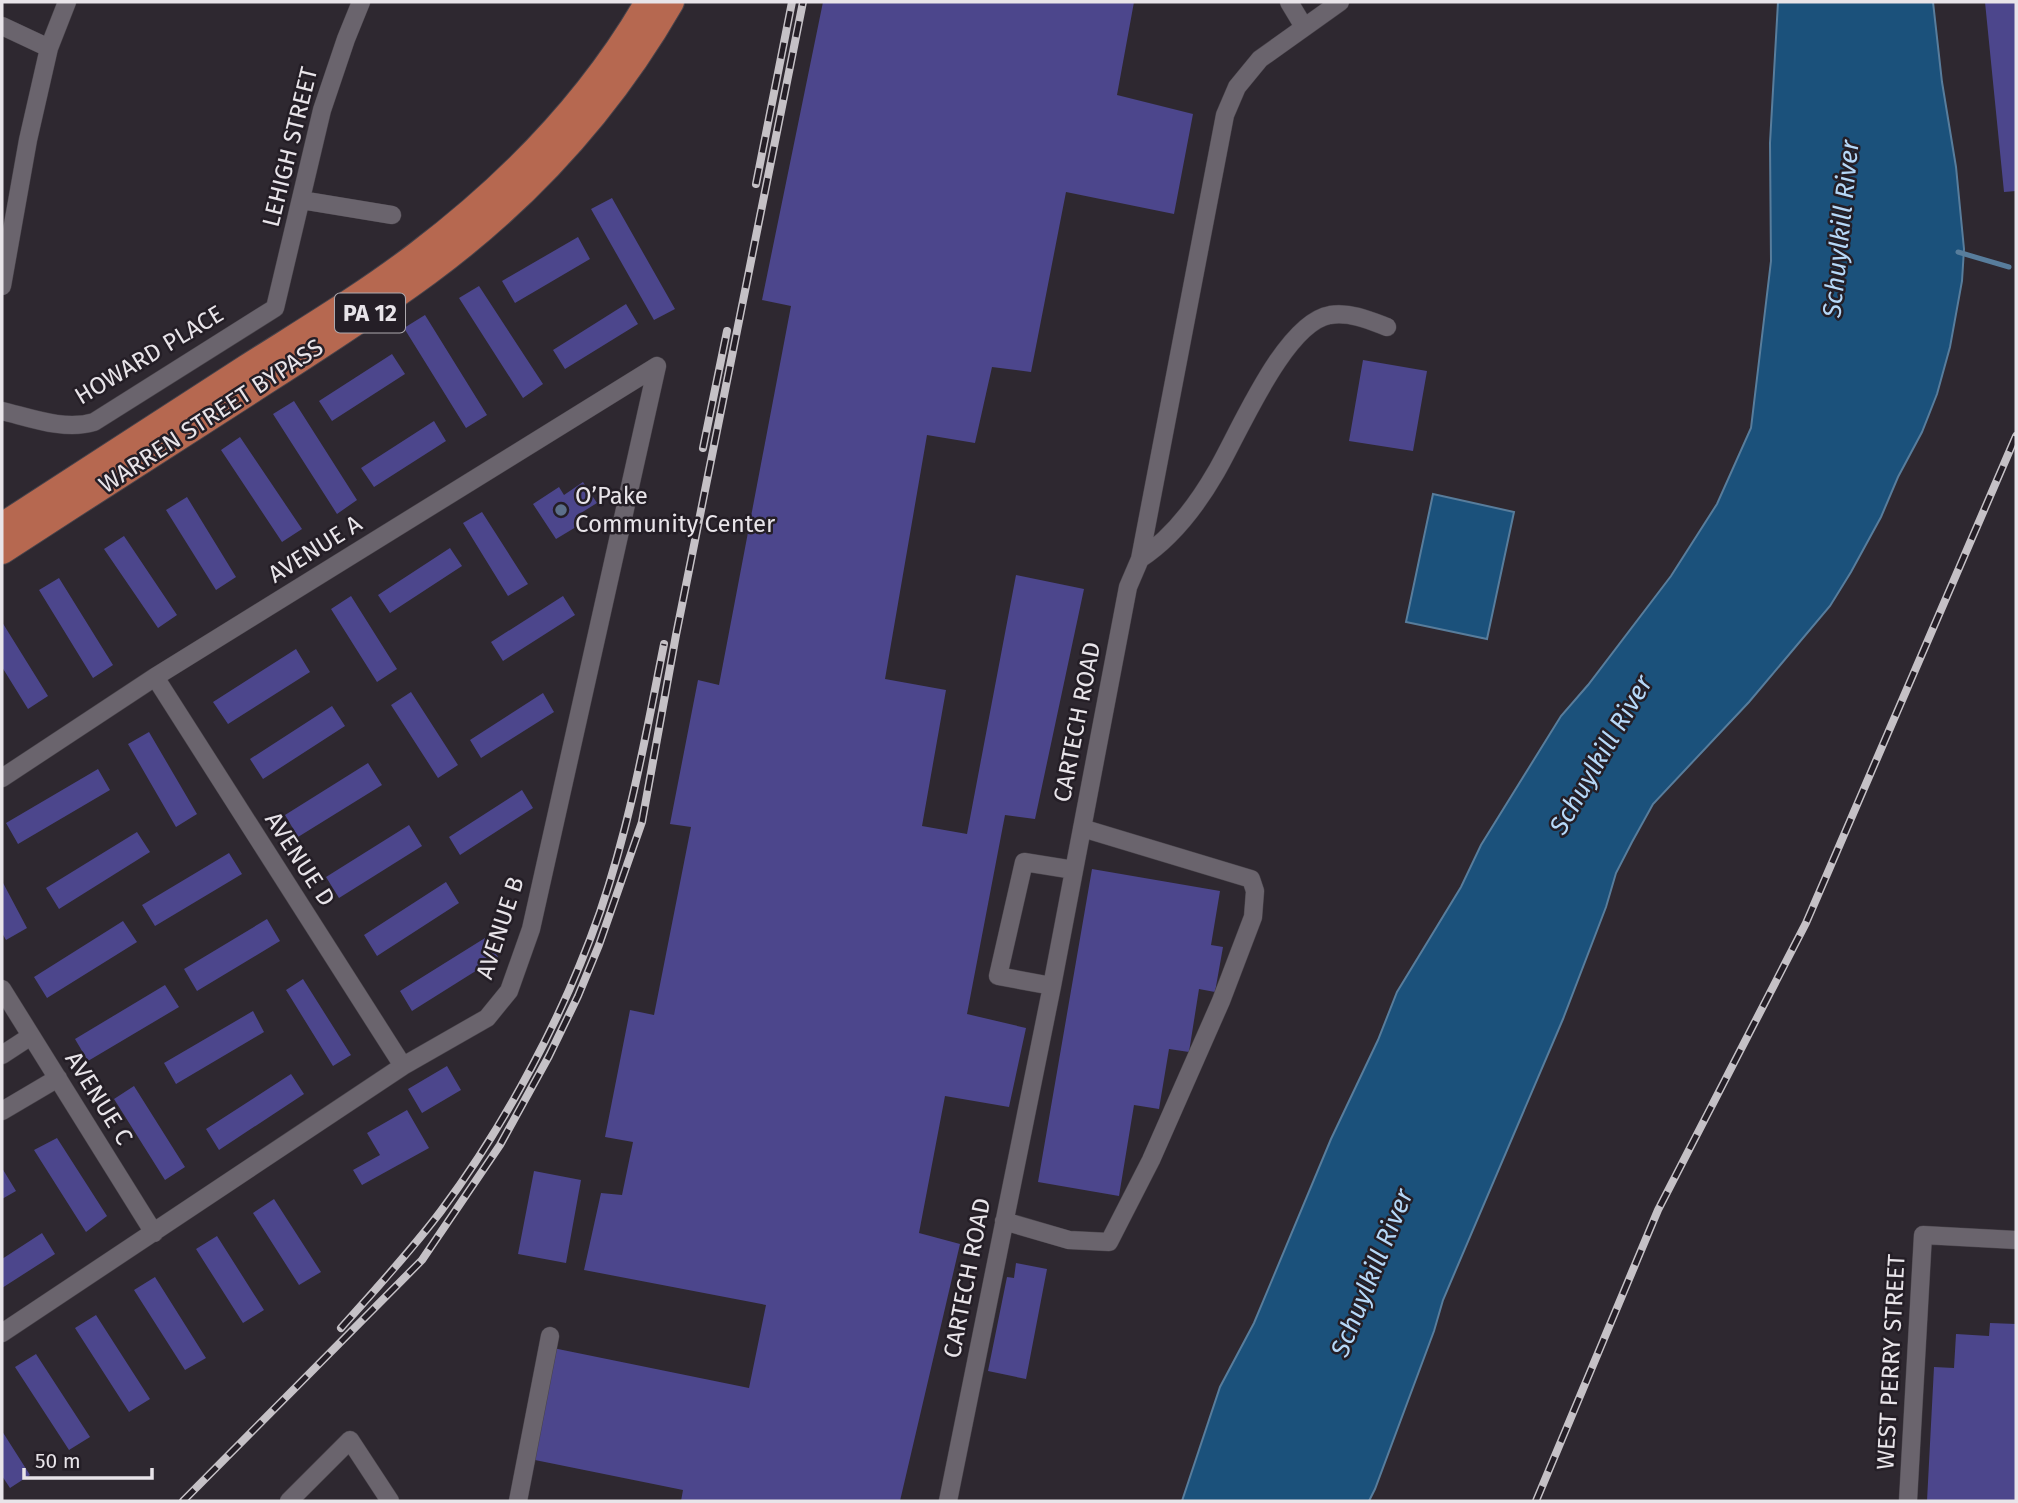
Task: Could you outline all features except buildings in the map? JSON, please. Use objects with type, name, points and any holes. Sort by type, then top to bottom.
[{"type":"highway","name":"WARREN STREET BYPASS","points":[[2,526],[366,291],[447,231],[507,178],[556,128],[608,63],[648,2]]},
{"type":"highway","name":"WARREN STREET BYPASS","points":[[2,551],[348,328],[461,246],[536,179],[586,125],[625,75],[671,2]]},
{"type":"street","points":[[2,286],[28,141],[49,48],[66,2]]},
{"type":"street","name":"LEHIGH STREET","points":[[275,307],[322,110],[361,2]]},
{"type":"street","points":[[1289,2],[1304,27]]},
{"type":"street","name":"CARTECH ROAD","points":[[948,1501],[1052,986],[1128,587],[1140,559],[1224,115],[1237,87],[1260,59],[1340,2]]},
{"type":"street","points":[[2,26],[49,48]]},
{"type":"street","points":[[301,200],[392,215]]},
{"type":"street","name":"HOWARD PLACE","points":[[2,411],[71,425],[94,422],[275,307]]},
{"type":"street","points":[[1140,559],[1160,546],[1177,527],[1216,473],[1277,361],[1300,334],[1329,315],[1358,316],[1387,327]]},
{"type":"street","name":"AVENUE A","points":[[2,778],[155,677],[657,366]]},
{"type":"street","name":"AVENUE B","points":[[2,1333],[404,1066],[487,1018],[509,991],[531,929],[657,366]]},
{"type":"street","name":"AVENUE D","points":[[155,677],[404,1066]]},
{"type":"street","points":[[1004,1221],[1069,1240],[1109,1242],[1151,1160],[1181,1093],[1221,1001],[1253,917],[1255,891],[1251,879],[1082,828]]},
{"type":"street","points":[[1052,986],[998,976],[1024,862],[1074,870]]},
{"type":"street","name":"AVENUE C","points":[[2,989],[154,1233]]},
{"type":"street","points":[[2,1055],[31,1036]]},
{"type":"street","points":[[2,1111],[58,1078]]},
{"type":"street","name":"WEST PERRY STREET","points":[[1908,1501],[1923,1235],[2016,1240]]},
{"type":"street","points":[[518,1501],[550,1336]]},
{"type":"street","points":[[289,1501],[350,1440],[390,1501]]},
{"type":"water","name":"Schuylkill River","points":[[1778,2],[1933,2],[1942,82],[1956,167],[1964,249],[1962,281],[1950,347],[1937,394],[1922,432],[1881,517],[1830,606],[1749,702],[1653,804],[1632,842],[1616,873],[1606,907],[1563,1019],[1443,1300],[1434,1331],[1369,1501],[1182,1501],[1220,1387],[1254,1323],[1331,1139],[1378,1040],[1397,992],[1461,887],[1481,845],[1561,716],[1671,576],[1717,504],[1751,428],[1771,261],[1770,143]]},
{"type":"water","points":[[1433,494],[1514,512],[1487,639],[1406,622]]},
{"type":"waterway","points":[[1958,252],[2009,267]]},
{"type":"railway","points":[[756,184],[792,2]]},
{"type":"railway","points":[[183,1501],[422,1260],[500,1145],[549,1056],[578,996],[599,945],[642,822],[676,635],[803,2]]},
{"type":"railway","points":[[703,448],[727,331]]},
{"type":"railway","points":[[1536,1501],[1658,1210],[1806,923],[2016,436]]},
{"type":"railway","points":[[341,1328],[417,1241],[465,1177],[510,1105],[551,1029],[585,951],[611,879],[637,779],[664,644]]},
{"type":"place","name":"O’Pake Community Center","points":[[561,510]]}]
